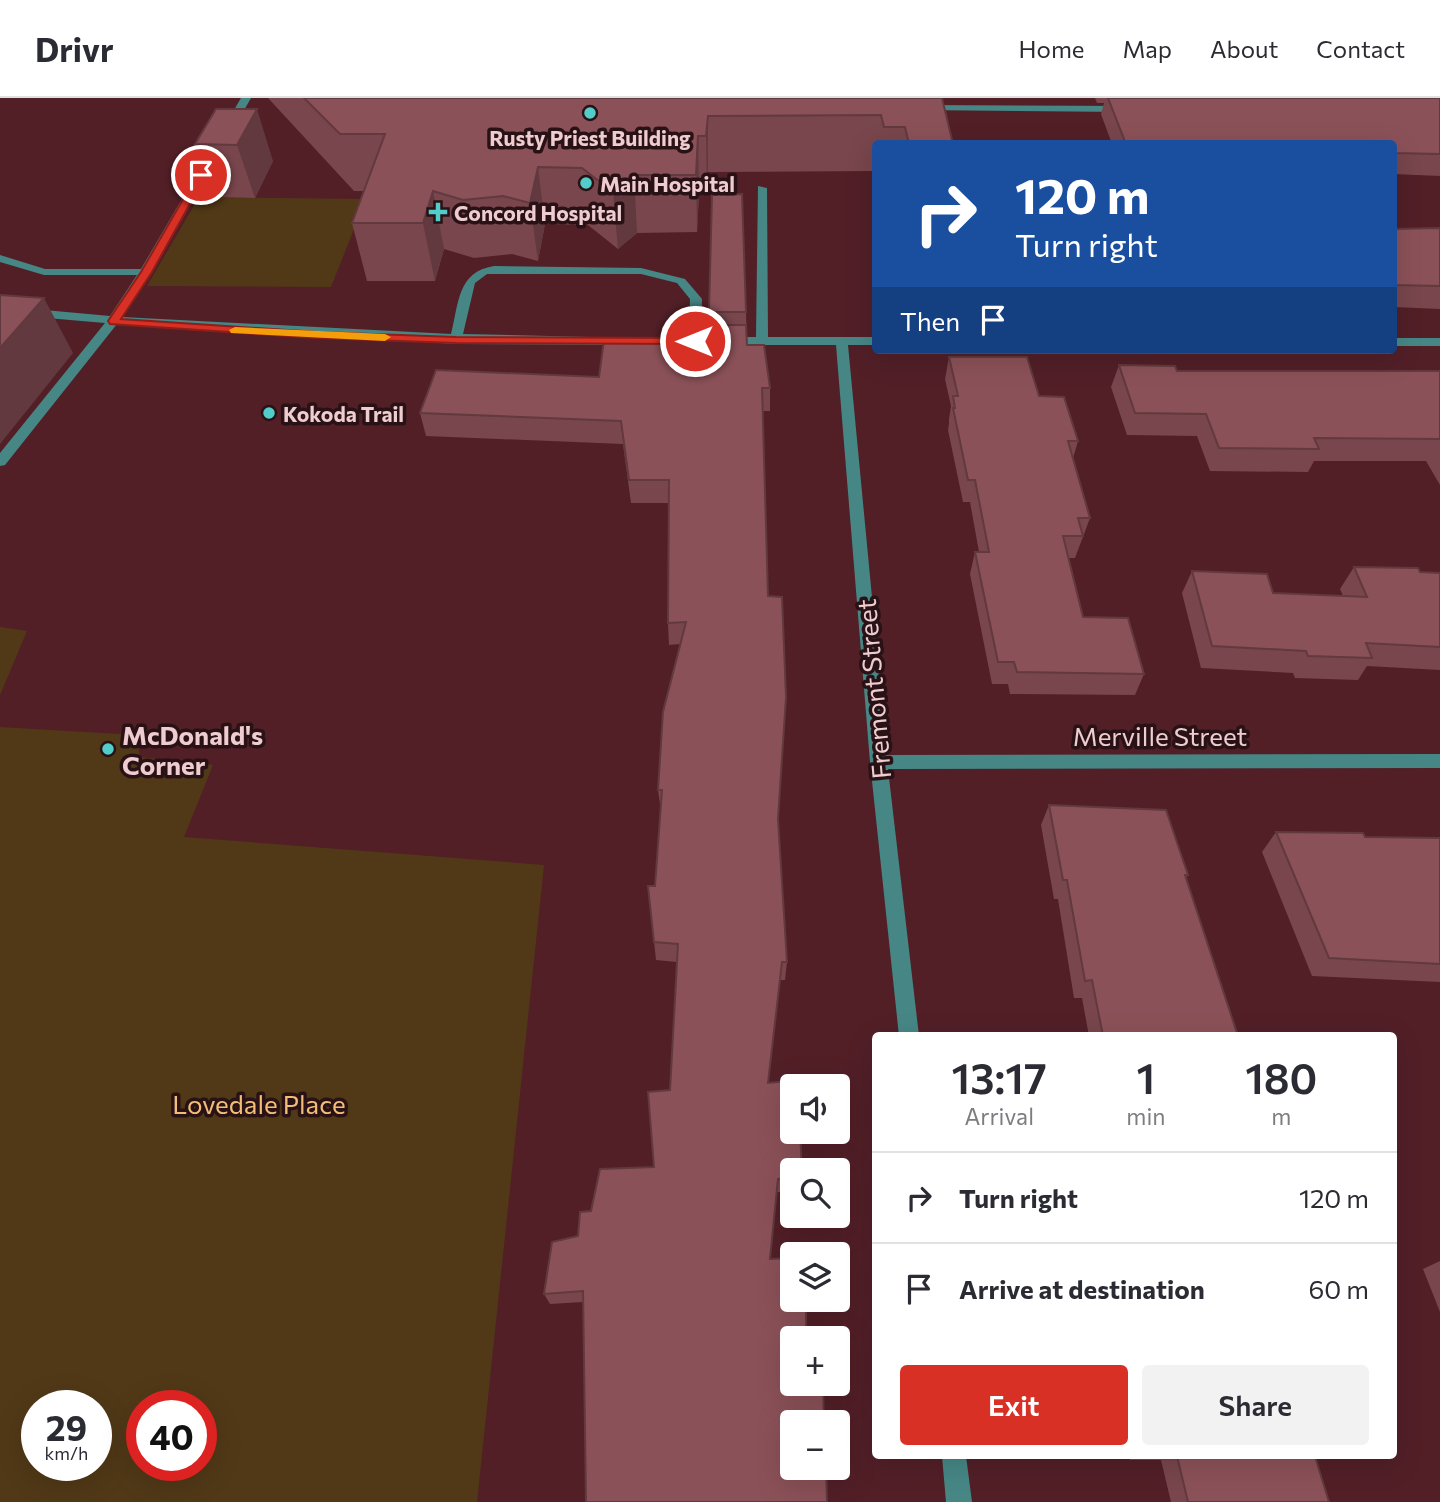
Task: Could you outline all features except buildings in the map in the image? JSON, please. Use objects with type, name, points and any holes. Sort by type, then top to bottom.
[{"type":"street","points":[[0,463],[113,321],[146,272],[246,98]]},
{"type":"street","points":[[910,108],[1135,109]]},
{"type":"street","points":[[762,188],[762,341]]},
{"type":"street","points":[[0,258],[44,272],[146,272]]},
{"type":"street","points":[[456,340],[470,282],[483,271],[494,269],[641,271],[681,281],[696,299],[690,341],[872,341]]},
{"type":"street","points":[[0,310],[317,335],[456,340],[646,341]]},
{"type":"street","name":"Fremont Street","points":[[842,341],[879,762],[909,1032]]},
{"type":"street","points":[[1397,342],[1440,342]]},
{"type":"street","name":"Merville Street","points":[[879,762],[1440,761]]},
{"type":"street","points":[[954,1459],[959,1502]]},
{"type":"green space","points":[[199,197],[366,199],[331,287],[147,286]]},
{"type":"green space","points":[[0,627],[27,631],[0,695]]},
{"type":"green space","name":"Lovedale Place","points":[[0,727],[136,735],[140,757],[213,765],[184,837],[544,865],[477,1502],[0,1502]]},
{"type":"slow traffic","points":[[235,330],[385,337]]},
{"type":"place","name":"Rusty Priest Building","points":[[590,113]]},
{"type":"place","name":"Main Hospital","points":[[586,183]]},
{"type":"place","name":"Concord Hospital","points":[[438,212]]},
{"type":"place","name":"Kokoda Trail","points":[[269,413]]},
{"type":"place","name":"McDonald's Corner","points":[[108,749]]},
{"type":"route","points":[[201,175],[146,272],[113,321],[317,335],[456,340],[695,341]]}]
